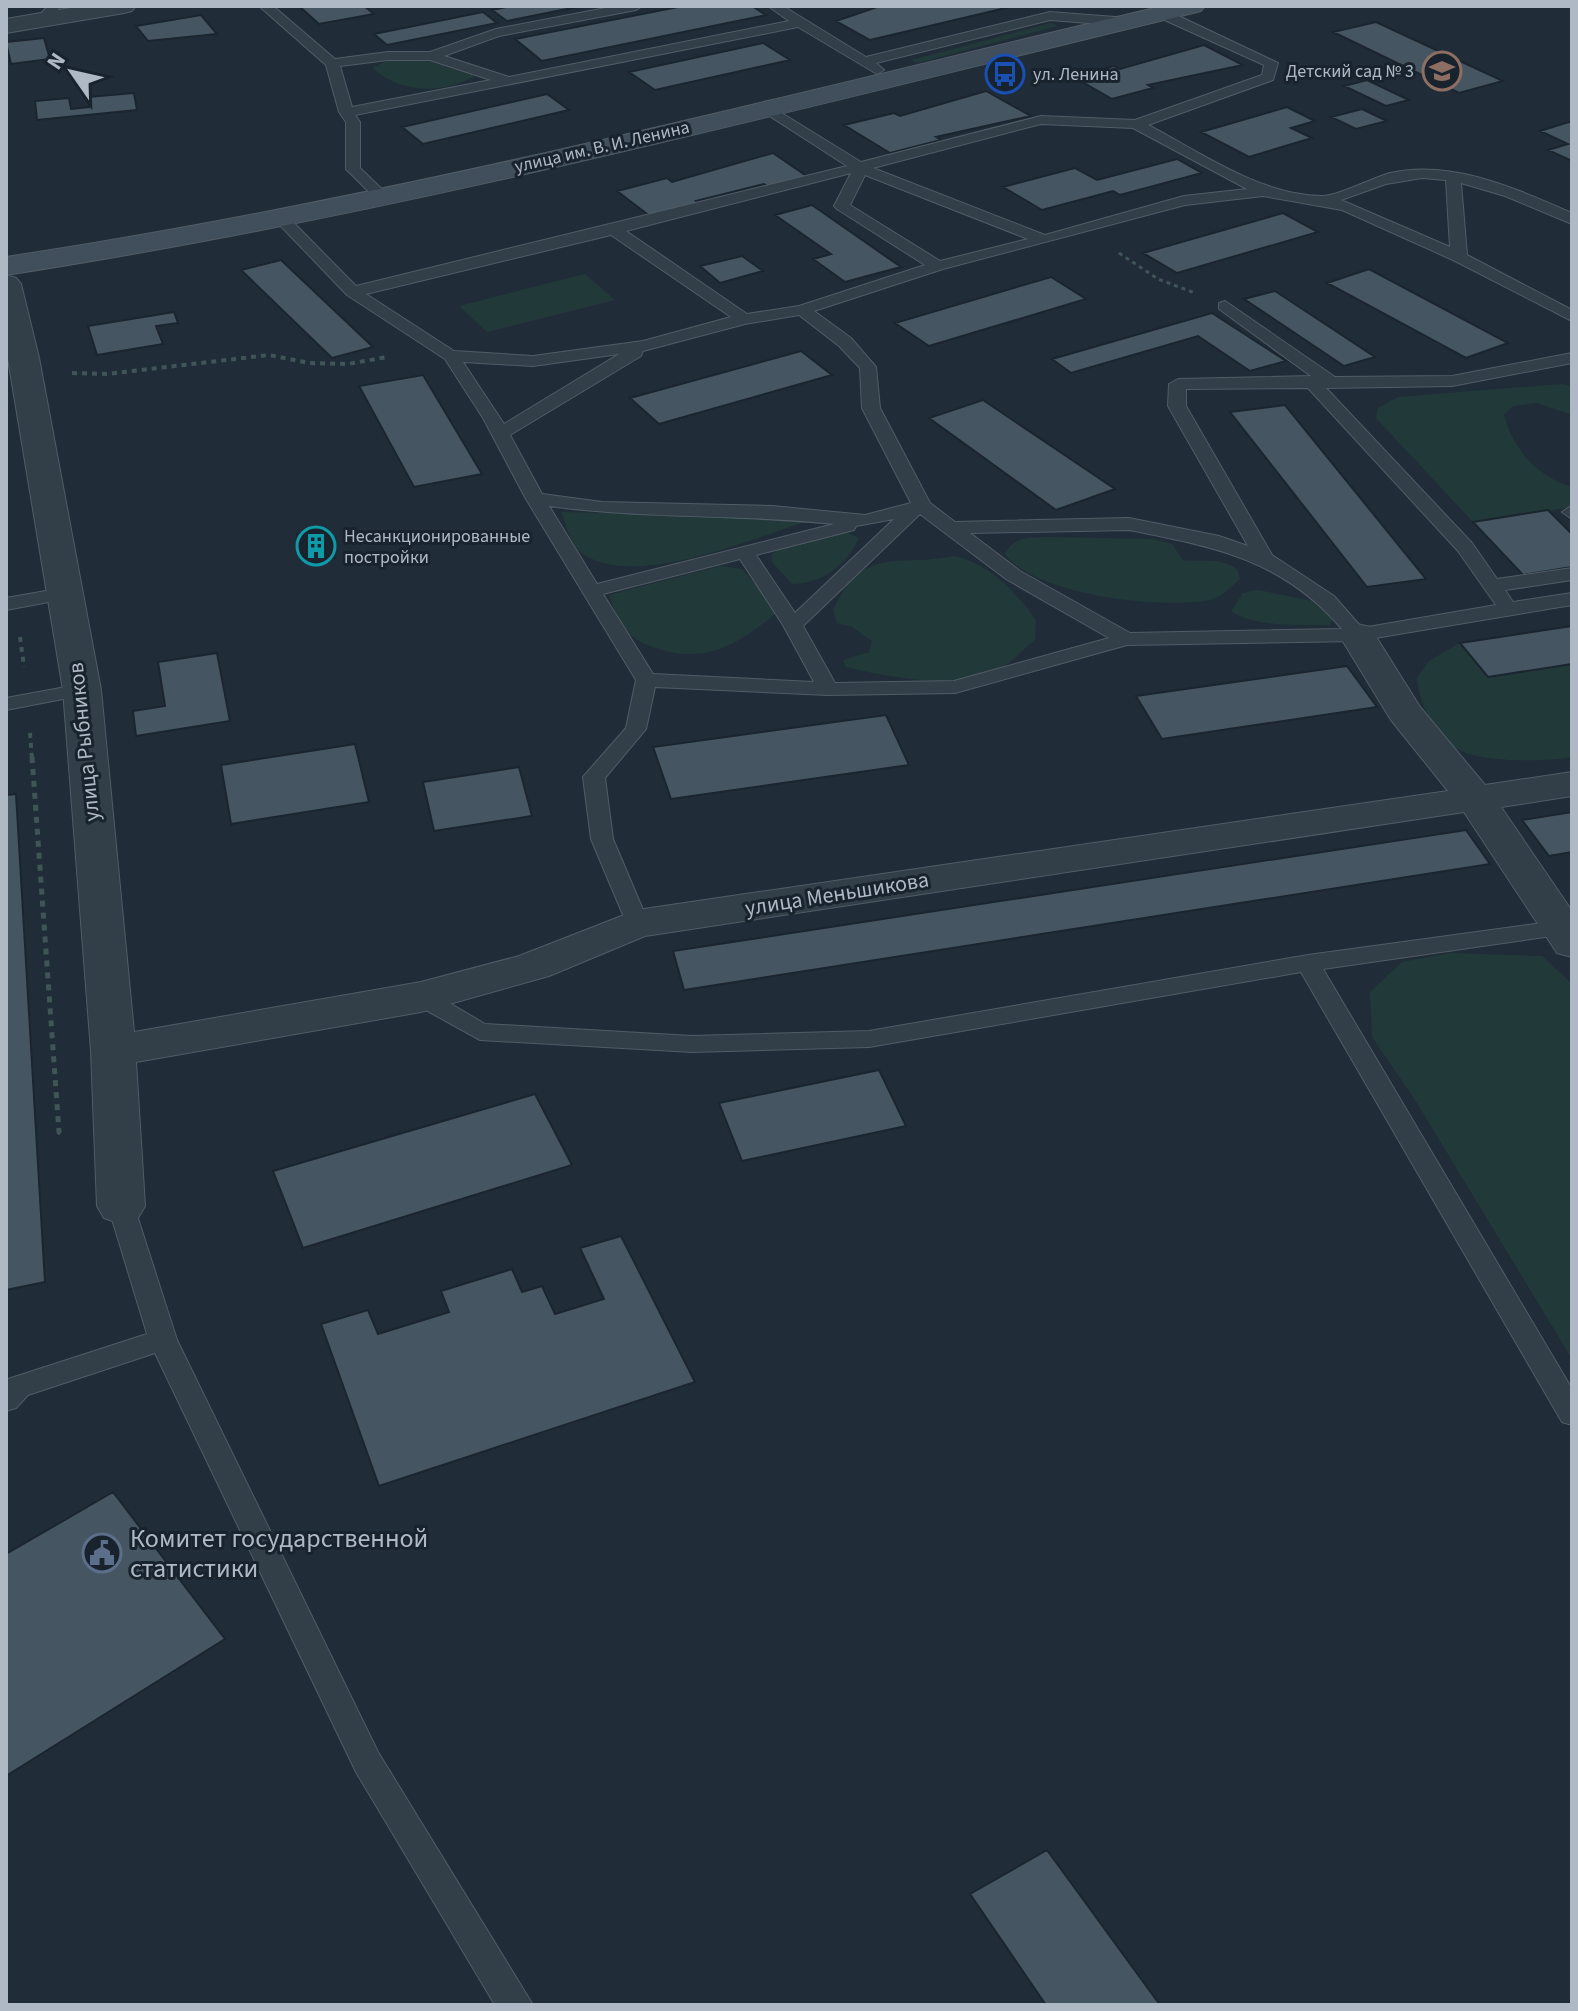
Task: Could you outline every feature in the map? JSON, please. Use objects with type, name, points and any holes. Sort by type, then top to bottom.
[{"type":"main road","name":"улица им. В. И. Ленина","points":[[6,266],[283,220],[384,199],[1193,6]]},
{"type":"street","points":[[6,26],[49,13],[124,6]]},
{"type":"street","name":"улица Рыбников","points":[[6,284],[82,690],[113,1051],[120,1190]]},
{"type":"street","points":[[1357,635],[1404,712],[1474,797],[1568,932]]},
{"type":"street","name":"улица Меньшикова","points":[[113,1051],[421,997],[534,966],[637,924],[1572,784]]},
{"type":"lane","points":[[265,6],[332,63],[346,112],[353,122],[353,169],[384,199]]},
{"type":"lane","points":[[431,56],[496,33],[636,6]]},
{"type":"lane","points":[[776,8],[798,6]]},
{"type":"lane","points":[[776,8],[892,78]]},
{"type":"lane","points":[[353,292],[614,230],[1041,120],[1136,124],[1268,77],[1271,63],[1163,14]]},
{"type":"lane","points":[[864,62],[1050,16],[1128,22]]},
{"type":"lane","points":[[346,112],[798,23]]},
{"type":"lane","points":[[332,63],[388,56],[431,56],[508,81]]},
{"type":"lane","points":[[767,108],[861,168],[1044,240]]},
{"type":"lane","points":[[1136,124],[1263,192]]},
{"type":"lane","points":[[861,168],[842,206],[938,266]]},
{"type":"lane","points":[[1323,202],[1399,176],[1453,177],[1508,191],[1572,219]]},
{"type":"lane","points":[[1453,177],[1459,257]]},
{"type":"lane","points":[[444,353],[533,361],[644,346],[744,319],[802,310],[938,266],[1184,201],[1263,192],[1346,206],[1459,257],[1572,316]]},
{"type":"lane","points":[[283,220],[353,292],[444,353],[500,434],[535,499],[646,680],[636,729],[594,777],[602,839],[637,924]]},
{"type":"lane","points":[[614,230],[744,319]]},
{"type":"lane","points":[[1225,306],[1320,381],[1465,547],[1508,609]]},
{"type":"lane","points":[[802,310],[845,342],[868,367],[871,408],[919,507],[1013,575],[1126,639]]},
{"type":"lane","points":[[500,434],[644,346]]},
{"type":"lane","points":[[1265,559],[1177,406],[1178,384],[1452,381],[1572,358]]},
{"type":"lane","points":[[535,499],[602,508],[772,512],[865,521]]},
{"type":"lane","points":[[592,591],[919,507]]},
{"type":"lane","points":[[793,625],[919,507]]},
{"type":"lane","points":[[951,528],[1129,524],[1219,542],[1265,559],[1327,600],[1357,635]]},
{"type":"lane","points":[[745,552],[793,625],[828,689]]},
{"type":"lane","points":[[1492,586],[1572,574]]},
{"type":"lane","points":[[11,603],[63,594]]},
{"type":"lane","points":[[646,680],[828,689],[955,687],[1126,639],[1357,635],[1572,599]]},
{"type":"lane","points":[[6,704],[82,690]]},
{"type":"lane","points":[[421,997],[480,1032],[692,1044],[869,1039],[1308,963],[1568,932]]},
{"type":"lane","points":[[1308,963],[1572,1414]]},
{"type":"lane","points":[[120,1190],[163,1340],[367,1762],[515,2005]]},
{"type":"lane","points":[[6,1400],[18,1387],[163,1340]]},
{"type":"path","points":[[1082,230],[1158,279],[1225,306]]},
{"type":"path","points":[[19,366],[107,374],[269,355],[309,363],[348,364],[444,353]]},
{"type":"path","points":[[11,603],[28,701],[59,1132],[120,1190]]},
{"type":"green space","points":[[1051,23],[1058,26],[918,63],[911,60]]},
{"type":"green space","points":[[390,59],[428,60],[475,76],[449,86],[409,87],[384,77],[373,68]]},
{"type":"green space","points":[[585,274],[615,300],[487,332],[459,306]]},
{"type":"green space","points":[[1562,384],[1572,386],[1572,415],[1537,403],[1513,406],[1504,415],[1514,439],[1529,460],[1548,476],[1572,487],[1572,507],[1473,522],[1376,418],[1378,408],[1398,397]]},
{"type":"green space","points":[[561,512],[711,515],[805,522],[690,558],[628,566],[601,562],[579,551]]},
{"type":"green space","points":[[844,531],[859,538],[854,548],[840,565],[814,580],[792,584],[772,562],[771,556],[777,550]]},
{"type":"green space","points":[[1045,537],[1153,539],[1172,544],[1183,560],[1217,561],[1230,565],[1237,569],[1240,579],[1210,600],[1162,603],[1101,596],[1043,580],[1021,568],[1005,554],[1017,541]]},
{"type":"green space","points":[[954,556],[990,572],[1010,589],[1036,620],[1035,640],[1006,665],[990,674],[971,679],[905,678],[846,667],[843,660],[869,652],[872,641],[852,627],[837,623],[833,610],[857,575],[884,562]]},
{"type":"green space","points":[[720,566],[742,569],[776,608],[775,614],[749,633],[709,652],[679,654],[640,642],[622,625],[609,595]]},
{"type":"green space","points":[[1258,590],[1312,601],[1333,619],[1330,625],[1278,624],[1252,620],[1231,611],[1243,593]]},
{"type":"green space","points":[[1460,643],[1488,677],[1572,664],[1572,757],[1504,760],[1466,753],[1447,741],[1426,711],[1417,678],[1429,661]]},
{"type":"green space","points":[[1451,953],[1542,956],[1572,984],[1572,1359],[1417,1103],[1372,1037],[1370,992],[1402,962]]},
{"type":"building","points":[[299,6],[364,6],[374,14],[319,24]]},
{"type":"building","points":[[511,6],[582,6],[507,21],[492,10]]},
{"type":"building","points":[[683,6],[752,6],[766,15],[542,61],[515,39]]},
{"type":"building","points":[[880,6],[1010,7],[870,40],[836,21]]},
{"type":"building","points":[[483,12],[497,23],[387,45],[374,34]]},
{"type":"building","points":[[201,15],[217,34],[148,41],[136,26]]},
{"type":"building","points":[[1376,22],[1503,81],[1459,93],[1333,32]]},
{"type":"building","points":[[44,38],[50,59],[11,64],[6,42]]},
{"type":"building","points":[[763,43],[790,60],[655,90],[629,72]]},
{"type":"building","points":[[1204,45],[1243,65],[1148,85],[1153,88],[1112,99],[1072,76],[1114,66],[1120,69]]},
{"type":"building","points":[[1367,80],[1409,100],[1386,106],[1344,86]]},
{"type":"building","points":[[986,91],[1031,116],[936,137],[941,140],[890,153],[844,125],[894,113],[900,116]]},
{"type":"building","points":[[134,93],[137,110],[37,120],[35,101],[69,98],[71,109],[89,107],[88,97]]},
{"type":"building","points":[[547,94],[569,110],[423,144],[402,127]]},
{"type":"building","points":[[1287,107],[1315,121],[1291,128],[1312,138],[1249,157],[1201,132]]},
{"type":"building","points":[[1362,109],[1387,121],[1356,129],[1331,117]]},
{"type":"building","points":[[1572,121],[1572,161],[1548,150],[1568,144],[1540,131]]},
{"type":"building","points":[[773,153],[808,177],[696,201],[701,205],[651,217],[617,191],[667,178],[672,182]]},
{"type":"building","points":[[1177,159],[1202,173],[1120,195],[1113,191],[1042,210],[1003,187],[1075,168],[1097,180]]},
{"type":"building","points":[[812,205],[901,267],[845,282],[813,259],[831,254],[775,215]]},
{"type":"building","points":[[1283,213],[1318,232],[1177,273],[1143,253]]},
{"type":"building","points":[[742,256],[763,271],[720,283],[700,266]]},
{"type":"building","points":[[281,260],[373,347],[332,358],[241,270]]},
{"type":"building","points":[[1369,269],[1508,343],[1466,358],[1327,283]]},
{"type":"building","points":[[1051,277],[1086,299],[929,346],[895,323]]},
{"type":"building","points":[[1275,291],[1375,357],[1344,366],[1244,299]]},
{"type":"building","points":[[174,312],[178,323],[156,326],[163,344],[97,355],[88,326]]},
{"type":"building","points":[[1212,313],[1286,361],[1250,371],[1198,336],[1071,373],[1052,359]]},
{"type":"building","points":[[801,351],[832,375],[659,424],[630,398]]},
{"type":"building","points":[[423,375],[482,474],[414,487],[359,386]]},
{"type":"building","points":[[983,400],[1115,489],[1056,510],[929,418]]},
{"type":"building","points":[[1285,405],[1426,579],[1367,587],[1230,412]]},
{"type":"building","points":[[1548,510],[1572,534],[1572,567],[1523,575],[1473,522]]},
{"type":"building","name":"Несанкционированные постройки","points":[[322,529],[335,558],[309,563],[297,534]]},
{"type":"building","points":[[1572,626],[1572,664],[1488,677],[1460,643]]},
{"type":"building","points":[[217,653],[230,721],[136,736],[133,711],[165,706],[158,662]]},
{"type":"building","points":[[1347,666],[1377,707],[1162,739],[1136,696]]},
{"type":"building","points":[[886,715],[909,765],[671,799],[653,747]]},
{"type":"building","points":[[355,744],[369,802],[231,824],[221,765]]},
{"type":"building","points":[[519,767],[532,816],[434,831],[423,782]]},
{"type":"building","points":[[16,794],[45,1282],[6,1290],[6,795]]},
{"type":"building","points":[[1572,812],[1572,852],[1549,856],[1522,820]]},
{"type":"building","points":[[1466,830],[1490,864],[684,990],[673,951]]},
{"type":"building","points":[[879,1070],[906,1126],[742,1161],[719,1103]]},
{"type":"building","points":[[535,1094],[572,1165],[303,1248],[273,1171]]},
{"type":"building","points":[[621,1236],[695,1382],[379,1486],[321,1324],[368,1310],[378,1334],[449,1312],[441,1291],[512,1269],[522,1292],[542,1286],[555,1314],[604,1299],[580,1248]]},
{"type":"building","points":[[113,1492],[225,1639],[6,1776],[6,1554]]},
{"type":"building","points":[[1047,1850],[1160,2005],[1046,2005],[970,1894]]},
{"type":"place","name":"Детский сад № 3","points":[[1442,71]]},
{"type":"place","name":"ул. Ленина","points":[[1005,74]]},
{"type":"place","name":"Несанкционированные постройки","points":[[316,546]]},
{"type":"place","name":"Комитет государственной статистики","points":[[102,1553]]}]
